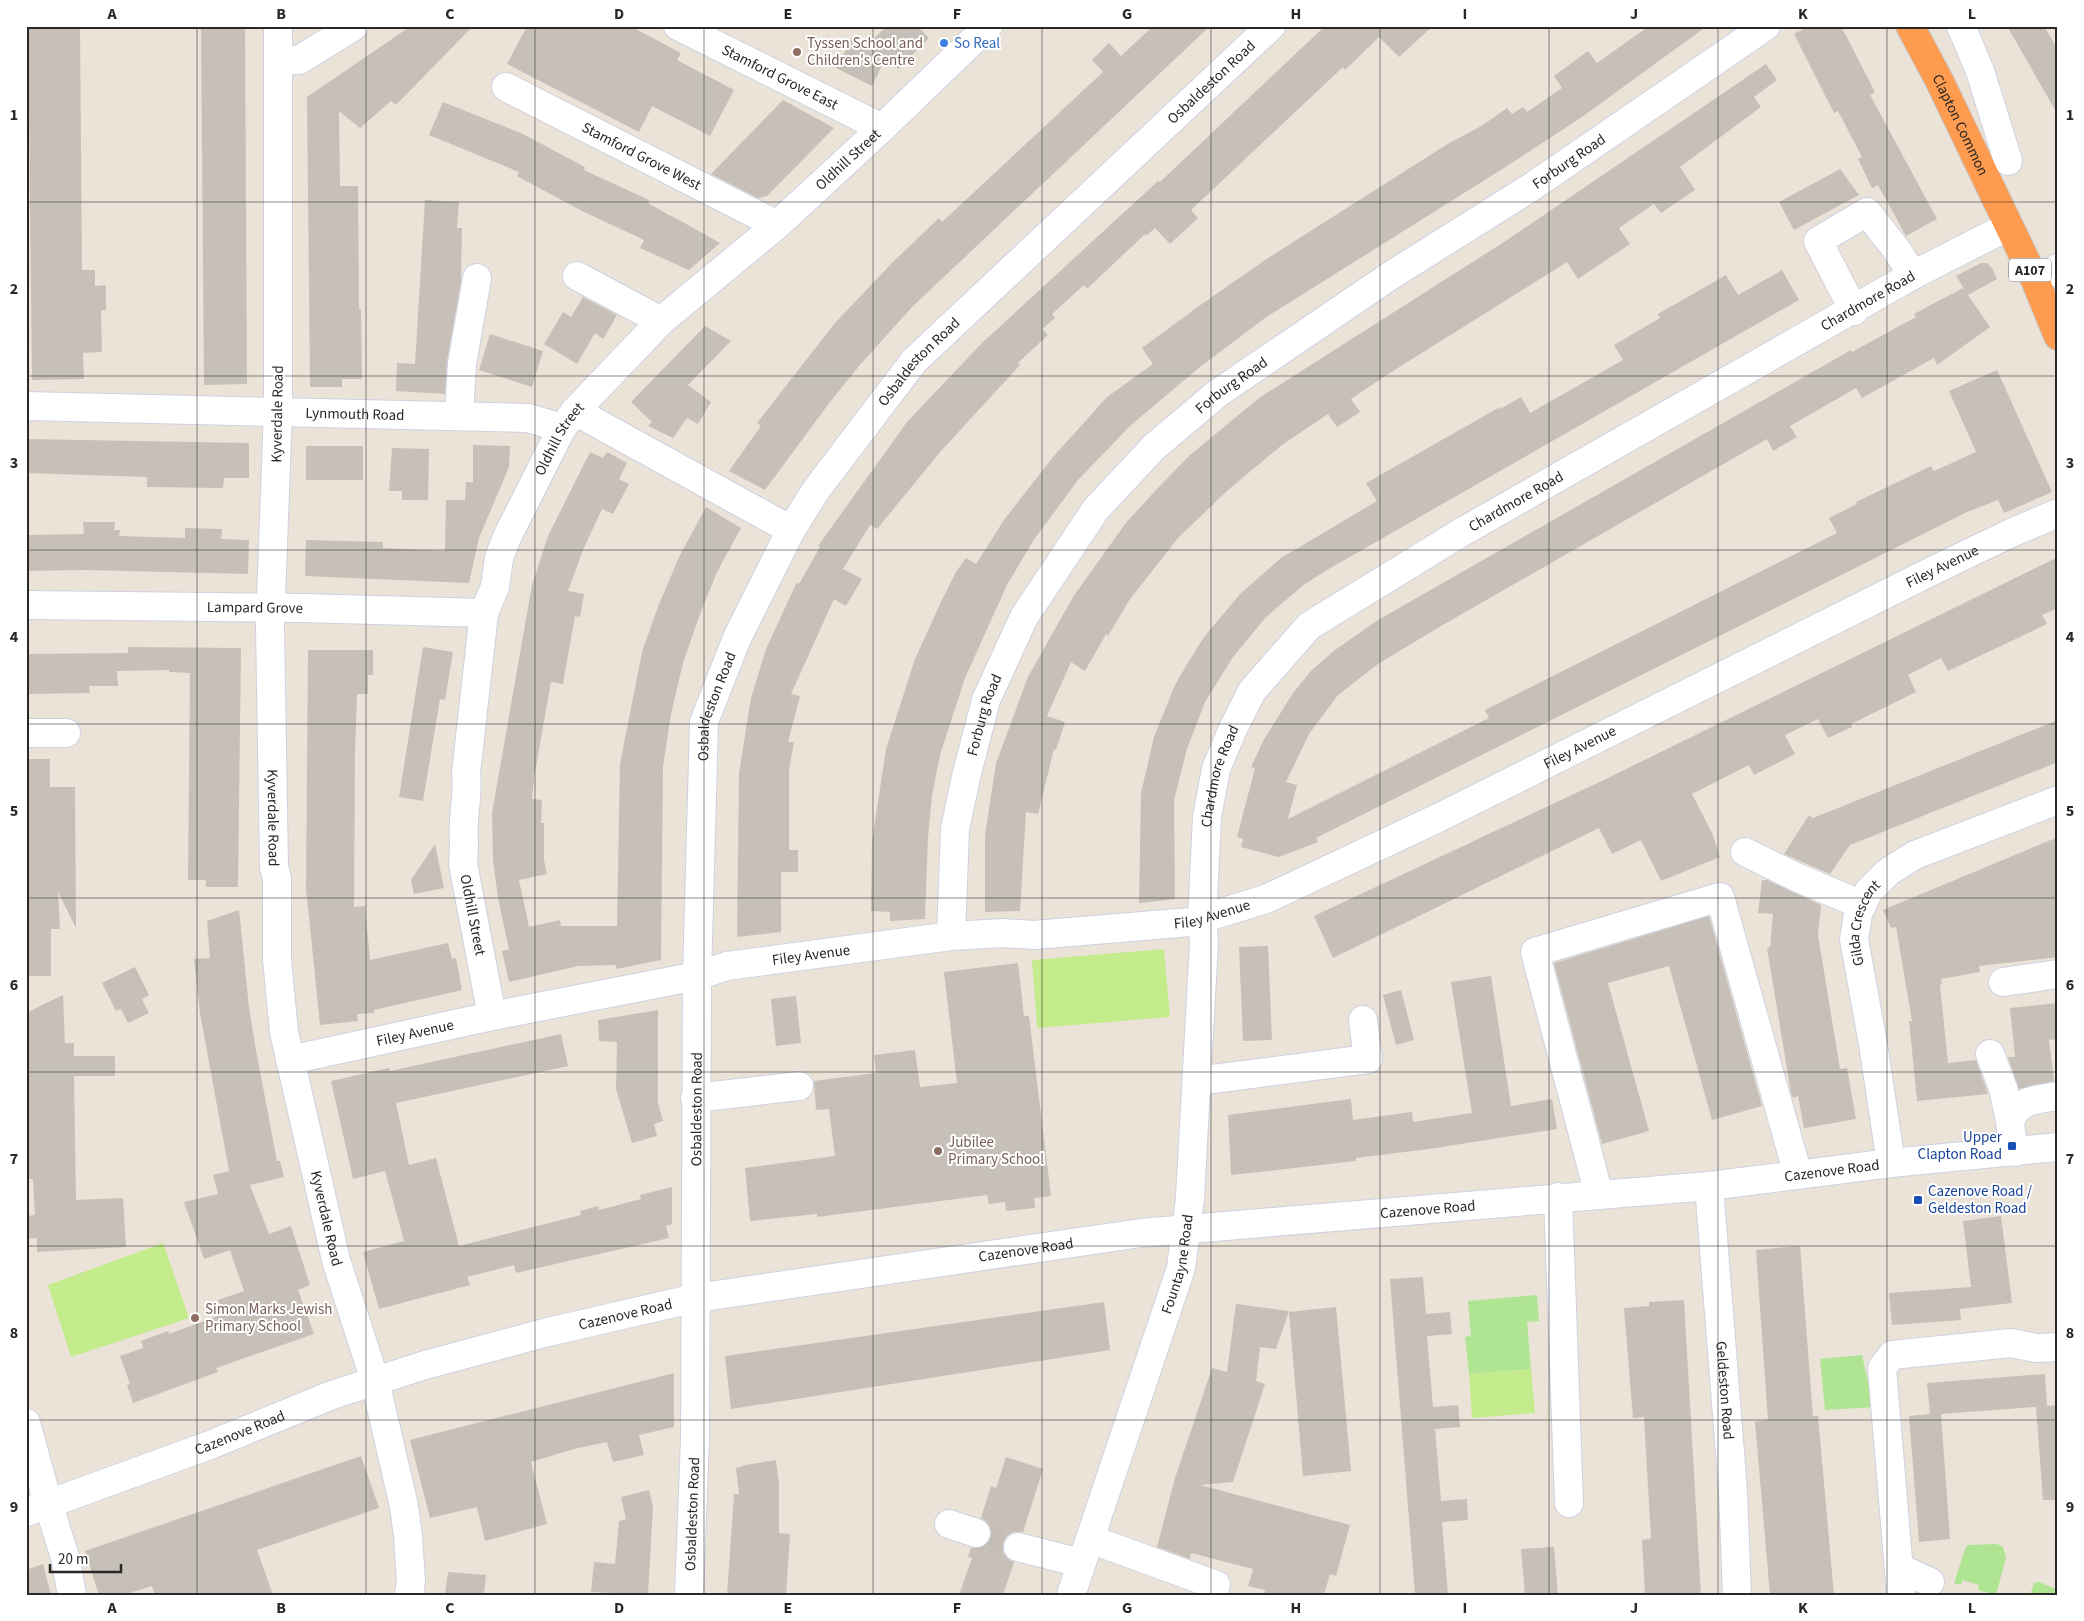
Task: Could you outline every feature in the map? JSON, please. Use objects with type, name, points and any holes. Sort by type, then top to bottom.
[{"type":"highway","name":"Clapton Common","points":[[1910,26],[1939,80],[2009,226]]},
{"type":"highway","name":"A107","points":[[2009,226],[2046,274],[2058,336]]},
{"type":"street","name":"Kyverdale Road","points":[[278,26],[278,411],[271,607],[277,959],[284,1032],[336,1260],[375,1381],[405,1513],[411,1581],[409,1595]]},
{"type":"street","points":[[278,60],[299,60],[354,26]]},
{"type":"street","name":"Stamford Grove East","points":[[678,26],[882,128]]},
{"type":"street","name":"Oldhill Street","points":[[492,1016],[463,864],[465,849],[464,821],[468,784],[466,773],[484,613],[495,587],[499,558],[507,537],[568,419],[661,321],[777,225],[988,26]]},
{"type":"street","name":"Osbaldeston Road","points":[[689,1595],[695,1439],[695,1098],[704,722],[737,638],[791,530],[816,490],[914,361],[1271,26]]},
{"type":"street","name":"Forburg Road","points":[[951,936],[955,829],[986,700],[1024,617],[1096,508],[1154,447],[1218,393],[1390,276],[1533,186],[1766,26]]},
{"type":"street","points":[[1961,26],[1980,71],[2008,161]]},
{"type":"street","name":"Stamford Grove West","points":[[506,87],[777,225]]},
{"type":"street","points":[[1854,311],[1818,241],[1866,212],[1896,249],[1913,275]]},
{"type":"street","name":"Chardmore Road","points":[[1202,920],[1207,817],[1216,769],[1232,730],[1252,691],[1309,626],[1462,532],[1854,311],[1913,275],[2009,226]]},
{"type":"street","points":[[577,276],[661,321]]},
{"type":"street","points":[[460,416],[462,364],[477,278]]},
{"type":"street","name":"Lynmouth Road","points":[[26,406],[568,419],[791,530]]},
{"type":"street","name":"Filey Avenue","points":[[290,1060],[492,1016],[697,976],[727,966],[951,936],[1002,933],[1034,936],[1202,920],[1214,914],[1233,910],[1266,898],[1429,822],[1932,571],[2011,533],[2058,514]]},
{"type":"street","name":"Lampard Grove","points":[[26,605],[271,607],[484,613]]},
{"type":"street","points":[[26,732],[66,732]]},
{"type":"street","name":"Gilda Crescent","points":[[1891,1163],[1873,1044],[1854,940],[1858,914],[1862,905],[1868,892],[1888,872],[1915,855],[2058,800]]},
{"type":"street","points":[[1745,852],[1796,878],[1862,905]]},
{"type":"street","points":[[1599,1195],[1535,952],[1720,897],[1798,1174]]},
{"type":"street","name":"Fountayne Road","points":[[1071,1595],[1181,1268],[1190,1198],[1204,942],[1202,920]]},
{"type":"street","points":[[2003,982],[2058,974]]},
{"type":"street","points":[[1197,1081],[1368,1059],[1363,1020]]},
{"type":"street","points":[[1990,1054],[2003,1088],[2015,1152]]},
{"type":"street","points":[[695,1098],[799,1086]]},
{"type":"street","points":[[2010,1121],[2016,1111],[2026,1102],[2058,1096]]},
{"type":"street","name":"Cazenove Road","points":[[37,1507],[210,1445],[320,1400],[425,1365],[538,1335],[696,1298],[1141,1233],[1709,1186],[1891,1163],[2058,1147]]},
{"type":"street","name":"Geldeston Road","points":[[1709,1186],[1733,1491],[1737,1595]]},
{"type":"street","points":[[1558,1197],[1569,1503]]},
{"type":"street","points":[[1901,1595],[1882,1368],[1892,1355],[2011,1343],[2036,1348],[2058,1347]]},
{"type":"street","points":[[26,1423],[37,1507],[65,1557],[72,1595]]},
{"type":"street","points":[[949,1524],[976,1533]]},
{"type":"street","points":[[1018,1547],[1085,1551],[1216,1585]]},
{"type":"street","points":[[1899,1568],[1930,1582]]},
{"type":"green space","points":[[1164,949],[1170,1017],[1037,1028],[1032,960]]},
{"type":"green space","points":[[163,1243],[189,1318],[71,1357],[48,1285]]},
{"type":"green space","points":[[1537,1295],[1539,1321],[1527,1322],[1531,1369],[1469,1374],[1465,1337],[1471,1336],[1468,1301]]},
{"type":"green space","points":[[1862,1355],[1869,1387],[1874,1387],[1876,1407],[1825,1410],[1820,1359]]},
{"type":"green space","points":[[1531,1369],[1535,1413],[1472,1418],[1469,1374]]},
{"type":"green space","points":[[1997,1544],[2003,1547],[2006,1558],[1996,1595],[1978,1590],[1979,1585],[1962,1580],[1961,1585],[1954,1583],[1968,1545]]},
{"type":"green space","points":[[2039,1582],[2058,1590],[2058,1595],[2030,1595],[2034,1583]]},
{"type":"building","points":[[28,26],[80,26],[82,270],[95,270],[95,286],[106,285],[106,310],[101,310],[102,352],[83,353],[84,379],[32,380]]},
{"type":"building","points":[[201,26],[245,26],[247,384],[204,385]]},
{"type":"building","points":[[411,26],[473,26],[396,105],[391,101],[360,128],[339,111],[340,186],[358,186],[359,309],[361,309],[362,379],[342,379],[342,387],[310,387],[307,97]]},
{"type":"building","points":[[527,26],[630,26],[681,53],[677,60],[734,90],[710,136],[652,106],[639,132],[507,64]]},
{"type":"building","points":[[887,26],[917,26],[929,38],[898,69],[886,57],[872,86],[836,68],[851,40],[865,47]]},
{"type":"building","points":[[1153,26],[1210,26],[913,306],[859,366],[765,490],[729,471],[761,426],[757,423],[835,323],[893,262],[939,218],[942,222],[1103,72],[1092,60],[1109,43],[1121,56]]},
{"type":"building","points":[[1325,26],[1433,26],[1399,57],[1379,37],[1345,70],[1343,67],[1191,210],[1198,218],[1170,244],[1155,228],[1146,236],[1145,234],[1087,289],[1084,285],[1052,314],[1055,318],[1042,329],[1048,335],[1018,363],[1020,365],[941,451],[877,529],[870,525],[843,569],[862,579],[846,606],[834,599],[791,694],[800,696],[788,742],[794,742],[789,770],[789,850],[798,850],[798,872],[781,872],[781,932],[737,937],[739,773],[751,698],[766,649],[797,582],[799,584],[820,547],[818,546],[907,422],[981,344],[1158,181],[1160,182]]},
{"type":"building","points":[[1649,26],[1707,26],[1582,117],[1265,318],[1200,367],[1131,425],[1078,480],[1033,541],[1007,585],[965,678],[940,755],[932,796],[928,837],[925,919],[890,921],[890,912],[871,911],[872,841],[886,749],[915,659],[941,602],[956,572],[966,558],[976,564],[1004,520],[1053,457],[1107,397],[1153,364],[1142,348],[1268,258],[1446,145],[1483,125],[1507,108],[1512,114],[1523,107],[1527,112],[1562,88],[1554,76],[1588,51],[1597,63]]},
{"type":"building","points":[[1809,26],[1841,26],[1875,92],[1870,95],[1937,219],[1906,236],[1878,185],[1872,188],[1858,159],[1862,157],[1838,111],[1834,113],[1794,34]]},
{"type":"building","points":[[2007,26],[2044,26],[2058,50],[2058,115]]},
{"type":"building","points":[[1766,64],[1777,80],[1754,97],[1761,107],[1680,167],[1695,190],[1661,213],[1654,204],[1619,228],[1630,244],[1578,279],[1567,262],[1385,376],[1351,399],[1360,412],[1337,427],[1328,414],[1282,445],[1228,490],[1178,538],[1130,599],[1108,636],[1106,634],[1085,671],[1071,662],[1047,716],[1065,722],[1056,750],[1054,749],[1038,814],[1026,812],[1020,911],[985,912],[985,835],[996,763],[1028,677],[1073,597],[1125,524],[1155,491],[1190,455],[1259,398],[1504,242]]},
{"type":"building","points":[[783,100],[834,128],[767,196],[758,198],[711,174]]},
{"type":"building","points":[[443,102],[523,134],[585,167],[584,170],[649,200],[648,203],[669,215],[667,219],[670,215],[720,243],[689,270],[640,248],[644,240],[582,211],[517,176],[519,172],[429,135]]},
{"type":"building","points":[[1840,169],[1859,195],[1794,230],[1779,202]]},
{"type":"building","points":[[425,200],[459,202],[457,228],[462,228],[461,281],[447,361],[445,394],[396,391],[397,363],[415,364]]},
{"type":"building","points":[[1981,263],[1987,263],[1992,268],[1997,279],[1968,295],[1956,276]]},
{"type":"building","points":[[1782,270],[1799,300],[1327,570],[1305,584],[1266,617],[1233,657],[1205,702],[1187,749],[1174,800],[1175,899],[1139,903],[1141,793],[1154,737],[1175,685],[1189,661],[1204,637],[1241,593],[1281,558],[1377,501],[1366,483],[1500,407],[1500,409],[1521,397],[1530,413],[1623,360],[1614,345],[1660,318],[1658,314],[1726,275],[1738,295]]},
{"type":"building","points":[[1963,288],[1990,327],[1937,365],[1934,358],[1862,398],[1856,388],[1790,426],[1797,437],[1773,451],[1767,439],[1441,626],[1378,664],[1338,695],[1309,734],[1286,782],[1297,785],[1288,819],[1489,718],[1485,710],[1837,533],[1829,518],[1857,504],[1856,502],[1931,466],[1934,471],[1976,452],[1949,391],[1997,370],[2052,492],[2004,513],[1998,500],[1967,512],[1316,838],[1318,842],[1279,857],[1241,847],[1243,839],[1237,837],[1255,768],[1251,767],[1263,741],[1293,693],[1311,671],[1335,650],[1378,620],[1851,350],[1852,352],[1916,317],[1914,314]]},
{"type":"building","points":[[583,297],[617,315],[603,339],[595,333],[577,364],[544,344],[563,312],[571,317]]},
{"type":"building","points":[[705,326],[731,341],[688,385],[711,402],[698,424],[687,418],[673,438],[648,426],[652,422],[631,402]]},
{"type":"building","points":[[490,334],[543,351],[532,387],[479,370]]},
{"type":"building","points":[[26,439],[249,443],[249,478],[224,478],[223,488],[147,487],[147,477],[26,473]]},
{"type":"building","points":[[473,445],[510,446],[509,467],[479,538],[469,583],[305,576],[306,540],[383,542],[383,548],[445,551],[446,500],[465,500],[466,482],[473,482]]},
{"type":"building","points":[[306,446],[363,446],[363,480],[306,480]]},
{"type":"building","points":[[392,448],[429,449],[428,500],[402,500],[402,491],[389,491]]},
{"type":"building","points":[[590,452],[603,458],[607,452],[627,463],[619,479],[629,484],[613,514],[602,509],[583,550],[568,591],[584,594],[580,617],[575,616],[563,684],[551,682],[535,772],[532,799],[542,800],[541,823],[544,823],[544,860],[547,874],[519,880],[529,927],[560,920],[561,926],[617,926],[620,764],[642,652],[659,604],[680,555],[706,507],[741,528],[717,572],[699,617],[683,663],[671,714],[663,767],[661,960],[616,969],[616,965],[578,966],[509,982],[502,951],[509,949],[498,898],[493,860],[492,813],[532,585],[548,536]]},
{"type":"building","points":[[83,522],[115,522],[114,530],[120,530],[119,536],[185,538],[185,528],[222,529],[221,539],[249,540],[248,574],[84,570],[26,571],[26,535],[84,534]]},
{"type":"building","points":[[2058,557],[2058,608],[2042,615],[2047,624],[1948,671],[1941,658],[1908,675],[1916,692],[1851,724],[1852,727],[1828,738],[1818,719],[1785,735],[1795,754],[1754,775],[1749,765],[1692,794],[1712,833],[1720,857],[1661,881],[1641,840],[1612,854],[1599,828],[1333,958],[1314,916],[1610,777]]},
{"type":"building","points":[[128,647],[241,648],[238,887],[206,887],[206,880],[188,880],[190,673],[169,672],[169,670],[117,671],[118,686],[89,686],[90,693],[26,694],[26,654],[128,653]]},
{"type":"building","points":[[423,647],[453,652],[445,700],[440,699],[423,801],[399,797]]},
{"type":"building","points":[[308,650],[373,650],[373,675],[368,675],[368,694],[357,694],[355,754],[354,907],[365,906],[370,960],[448,943],[452,959],[456,958],[462,990],[374,1010],[374,1013],[357,1014],[358,1021],[320,1025],[306,888]]},
{"type":"building","points":[[2058,720],[2058,762],[1850,845],[1830,874],[1784,854],[1809,815],[1813,818]]},
{"type":"building","points":[[26,759],[50,759],[50,787],[75,787],[76,928],[58,892],[60,929],[51,929],[51,976],[26,976]]},
{"type":"building","points":[[2058,837],[2058,957],[1979,966],[1980,972],[1941,979],[1948,1063],[1976,1060],[1988,1094],[1917,1101],[1909,1021],[1912,1021],[1896,927],[1891,928],[1883,910]]},
{"type":"building","points":[[435,844],[444,888],[414,894],[411,880]]},
{"type":"building","points":[[1762,880],[1767,880],[1821,905],[1818,935],[1840,1069],[1847,1068],[1856,1119],[1804,1128],[1798,1096],[1793,1098],[1791,1093],[1767,948],[1770,947],[1773,914],[1758,913]]},
{"type":"building","points":[[239,910],[255,1045],[277,1161],[280,1161],[284,1177],[250,1185],[269,1234],[291,1226],[310,1285],[298,1290],[314,1334],[216,1368],[218,1372],[133,1403],[127,1385],[130,1384],[120,1356],[143,1348],[141,1341],[168,1331],[169,1334],[223,1314],[218,1300],[244,1291],[230,1250],[204,1259],[184,1202],[218,1194],[213,1175],[229,1171],[200,1013],[194,959],[210,958],[207,921]]},
{"type":"building","points":[[1709,916],[1762,1106],[1712,1120],[1669,966],[1608,983],[1649,1131],[1602,1144],[1554,963]]},
{"type":"building","points":[[1268,946],[1272,1040],[1243,1041],[1239,947]]},
{"type":"building","points":[[1018,963],[1024,1016],[1029,1016],[1051,1196],[1034,1198],[1035,1208],[1006,1211],[1005,1202],[989,1204],[987,1195],[817,1217],[817,1214],[750,1221],[745,1168],[835,1156],[829,1109],[816,1110],[814,1081],[876,1073],[874,1055],[915,1050],[920,1087],[957,1083],[944,972]]},
{"type":"building","points":[[135,967],[149,995],[142,999],[149,1013],[128,1023],[121,1009],[116,1011],[102,983]]},
{"type":"building","points":[[1491,976],[1511,1106],[1552,1099],[1557,1129],[1429,1149],[1356,1158],[1356,1161],[1231,1175],[1228,1115],[1351,1099],[1353,1120],[1412,1112],[1413,1122],[1472,1113],[1451,982]]},
{"type":"building","points":[[1401,990],[1414,1040],[1396,1045],[1383,995]]},
{"type":"building","points":[[63,995],[65,1043],[74,1043],[74,1056],[115,1056],[115,1076],[74,1076],[76,1200],[123,1198],[126,1247],[37,1252],[37,1238],[26,1239],[26,1216],[35,1215],[33,1179],[26,1179],[26,1013]]},
{"type":"building","points":[[796,996],[801,1043],[776,1046],[771,999]]},
{"type":"building","points":[[2058,1003],[2058,1039],[2049,1040],[2054,1081],[2019,1089],[2008,1057],[2015,1057],[2010,1008]]},
{"type":"building","points":[[658,1010],[658,1103],[663,1121],[654,1124],[657,1136],[632,1143],[616,1089],[617,1042],[599,1041],[598,1020]]},
{"type":"building","points":[[561,1034],[568,1066],[396,1103],[409,1165],[436,1158],[459,1246],[581,1215],[580,1211],[598,1206],[599,1210],[641,1199],[640,1195],[672,1187],[672,1224],[666,1226],[669,1238],[516,1273],[514,1265],[467,1277],[470,1285],[379,1309],[363,1252],[404,1241],[385,1171],[353,1179],[331,1081],[389,1068],[390,1071]]},
{"type":"building","points":[[2001,1216],[2012,1303],[1960,1309],[1961,1320],[1892,1325],[1889,1293],[1971,1287],[1963,1221]]},
{"type":"building","points":[[1800,1246],[1813,1416],[1818,1416],[1834,1595],[1770,1595],[1755,1422],[1768,1420],[1756,1250]]},
{"type":"building","points":[[1423,1277],[1426,1314],[1450,1312],[1452,1334],[1427,1336],[1433,1407],[1458,1405],[1460,1427],[1435,1429],[1441,1501],[1467,1499],[1468,1520],[1442,1522],[1448,1595],[1415,1595],[1390,1279]]},
{"type":"building","points":[[1684,1300],[1701,1595],[1645,1595],[1642,1540],[1651,1539],[1644,1417],[1633,1418],[1624,1308],[1649,1306],[1649,1302]]},
{"type":"building","points":[[1104,1302],[1110,1350],[731,1409],[725,1356]]},
{"type":"building","points":[[1236,1304],[1289,1311],[1276,1349],[1260,1347],[1256,1381],[1265,1384],[1233,1482],[1200,1485],[1350,1525],[1336,1576],[1330,1574],[1324,1595],[1264,1595],[1265,1590],[1248,1586],[1253,1569],[1191,1553],[1190,1559],[1157,1547],[1175,1478],[1212,1368],[1227,1372]]},
{"type":"building","points":[[1336,1307],[1351,1471],[1303,1476],[1289,1312]]},
{"type":"building","points":[[674,1373],[674,1427],[639,1435],[644,1455],[613,1462],[607,1442],[574,1449],[531,1462],[547,1524],[485,1541],[477,1507],[430,1518],[410,1440]]},
{"type":"building","points":[[2045,1374],[2047,1406],[1941,1414],[1950,1539],[1919,1542],[1909,1416],[1930,1414],[1927,1383]]},
{"type":"building","points":[[2058,1405],[2058,1500],[2043,1500],[2036,1407]]},
{"type":"building","points":[[361,1456],[379,1508],[257,1550],[273,1595],[155,1595],[152,1586],[123,1595],[99,1595],[85,1551]]},
{"type":"building","points":[[1006,1457],[1043,1469],[1023,1532],[1013,1532],[1007,1536],[1003,1543],[1003,1552],[1007,1558],[1014,1562],[1003,1595],[959,1595],[972,1558],[968,1557],[971,1548],[980,1548],[987,1544],[991,1538],[991,1529],[987,1522],[981,1518],[991,1486],[996,1488]]},
{"type":"building","points":[[776,1460],[779,1484],[779,1533],[790,1534],[786,1595],[727,1595],[734,1494],[739,1494],[736,1468]]},
{"type":"building","points":[[649,1490],[653,1506],[648,1595],[591,1592],[594,1562],[615,1564],[619,1521],[626,1519],[621,1497]]},
{"type":"building","points":[[1554,1547],[1558,1595],[1525,1595],[1521,1549]]},
{"type":"building","points":[[43,1564],[51,1595],[26,1595],[26,1570]]},
{"type":"building","points":[[448,1572],[486,1575],[484,1595],[445,1595]]},
{"type":"tunnel","points":[[976,1533],[1018,1547]]},
{"type":"place","name":"So Real","points":[[944,43]]},
{"type":"place","name":"Tyssen School and Children's Centre","points":[[797,52]]},
{"type":"place","name":"Upper Clapton Road","points":[[2012,1146]]},
{"type":"place","name":"Jubilee Primary School","points":[[938,1151]]},
{"type":"place","name":"Cazenove Road / Geldeston Road","points":[[1918,1200]]},
{"type":"place","name":"Simon Marks Jewish Primary School","points":[[195,1318]]}]
